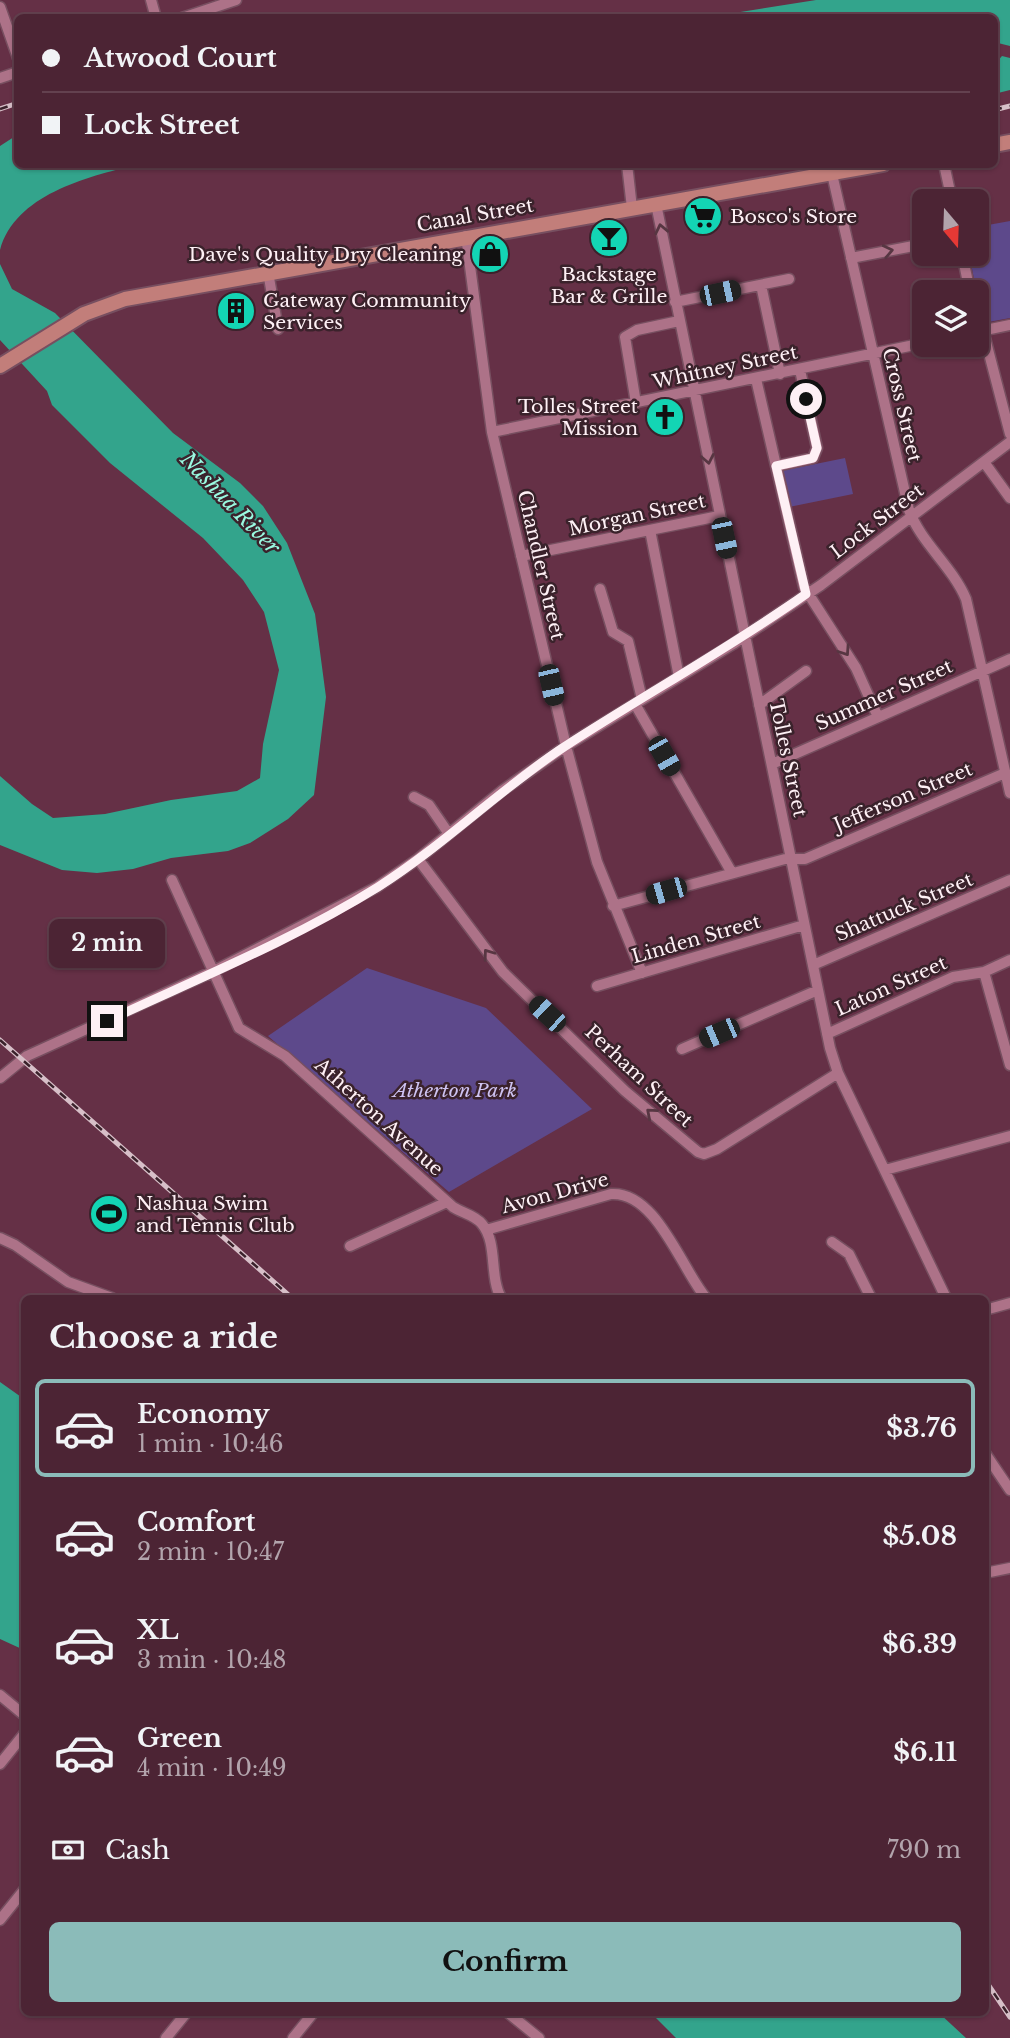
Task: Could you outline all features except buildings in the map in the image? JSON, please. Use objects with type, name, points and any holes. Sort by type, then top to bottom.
[{"type":"street","points":[[194,14],[236,0]]},
{"type":"street","points":[[0,7],[14,47]]},
{"type":"street","points":[[627,168],[632,208]]},
{"type":"street","name":"Canal Street","points":[[0,366],[78,317],[125,299],[466,236],[863,168]]},
{"type":"street","points":[[945,168],[949,189]]},
{"type":"street","name":"Cross Street","points":[[832,174],[912,518],[962,590],[1010,793]]},
{"type":"street","name":"Tolles Street","points":[[656,204],[827,1034],[838,1073],[945,1295]]},
{"type":"street","name":"Chandler Street","points":[[466,236],[492,432],[566,746],[597,862],[642,973]]},
{"type":"street","points":[[851,258],[912,246]]},
{"type":"street","points":[[268,272],[278,329]]},
{"type":"street","points":[[675,302],[789,279]]},
{"type":"street","points":[[761,285],[780,374]]},
{"type":"street","points":[[636,403],[625,337],[637,330],[679,321]]},
{"type":"street","points":[[989,328],[1010,325]]},
{"type":"street","name":"Whitney Street","points":[[492,432],[912,346]]},
{"type":"street","points":[[987,357],[1010,434]]},
{"type":"street","points":[[776,466],[813,458],[817,448],[800,370]]},
{"type":"street","points":[[756,379],[806,594],[856,668],[878,717]]},
{"type":"street","name":"Lock Street","points":[[2,1076],[27,1056],[212,972],[377,887],[418,859],[503,790],[566,746],[745,636],[806,594],[912,518],[1010,442]]},
{"type":"street","points":[[984,462],[1010,498]]},
{"type":"street","name":"Morgan Street","points":[[521,556],[719,516]]},
{"type":"street","points":[[650,530],[679,677]]},
{"type":"street","points":[[600,589],[613,632],[628,641],[638,702],[732,873]]},
{"type":"street","name":"Summer Street","points":[[772,764],[1010,659]]},
{"type":"street","points":[[759,705],[806,671]]},
{"type":"street","name":"Jefferson Street","points":[[613,906],[732,873],[791,859],[805,859],[1005,773]]},
{"type":"street","points":[[414,797],[429,805],[449,834]]},
{"type":"street","name":"Perham Street","points":[[418,859],[503,972],[625,1091],[690,1146],[704,1154],[838,1073]]},
{"type":"street","name":"Atherton Avenue","points":[[172,880],[212,972],[242,1031],[285,1056],[447,1202],[477,1219],[486,1230]]},
{"type":"street","name":"Shattuck Street","points":[[813,965],[1010,880]]},
{"type":"street","name":"Linden Street","points":[[597,986],[804,925]]},
{"type":"street","name":"Laton Street","points":[[827,1034],[953,976],[984,972],[1010,960]]},
{"type":"street","points":[[984,972],[1010,1065]]},
{"type":"street","points":[[682,1049],[818,990]]},
{"type":"street","points":[[885,1170],[1010,1136]]},
{"type":"street","name":"Avon Drive","points":[[486,1230],[611,1194],[626,1194],[648,1208],[704,1295]]},
{"type":"street","points":[[350,1246],[447,1202]]},
{"type":"street","points":[[486,1230],[492,1275],[499,1295]]},
{"type":"street","points":[[0,1238],[16,1245],[68,1282],[104,1295]]},
{"type":"street","points":[[832,1242],[849,1254],[870,1295]]},
{"type":"street","points":[[989,1309],[1010,1303]]},
{"type":"street","points":[[989,1459],[1010,1490]]},
{"type":"street","points":[[989,1572],[1010,1568]]},
{"type":"street","points":[[0,1695],[21,1712]]},
{"type":"street","points":[[0,1764],[21,1738]]},
{"type":"street","points":[[0,1920],[21,1894]]},
{"type":"street","points":[[166,2038],[184,2016]]},
{"type":"street","points":[[293,2038],[311,2016]]},
{"type":"street","points":[[512,2016],[533,2036]]},
{"type":"green space","points":[[1010,221],[1010,318],[989,322],[989,280],[974,280],[971,266],[989,266],[989,225]]},
{"type":"green space","points":[[845,458],[853,494],[789,507],[781,471]]},
{"type":"green space","name":"Atherton Park","points":[[367,968],[486,1008],[592,1109],[449,1192],[268,1036]]},
{"type":"water","points":[[816,0],[1010,0],[1010,46],[998,43],[998,14],[728,14]]},
{"type":"water","points":[[1002,56],[1010,58],[1010,90],[998,93],[998,60]]},
{"type":"water","points":[[14,137],[14,168],[125,168],[75,183],[36,202],[8,231],[0,250],[0,146]]},
{"type":"water","name":"Nashua River","points":[[0,264],[12,289],[55,313],[173,433],[240,483],[263,506],[287,543],[315,614],[326,697],[314,795],[288,819],[250,843],[228,851],[171,858],[133,869],[97,873],[62,870],[0,845],[0,776],[53,818],[105,814],[171,800],[237,791],[260,778],[263,744],[279,670],[264,612],[243,580],[203,538],[110,463],[52,405],[47,391],[0,340]]},
{"type":"water","points":[[0,1382],[21,1397],[21,1649],[0,1639]]},
{"type":"water","points":[[654,2016],[942,2016],[966,2038],[676,2038]]},
{"type":"railway","points":[[0,109],[14,104]]},
{"type":"railway","points":[[998,109],[1010,106]]},
{"type":"railway","points":[[0,1040],[289,1295]]},
{"type":"railway","points":[[989,1986],[1010,2017]]},
{"type":"place","name":"Bosco's Store","points":[[703,216]]},
{"type":"place","name":"Backstage Bar & Grille","points":[[609,238]]},
{"type":"place","name":"Dave's Quality Dry Cleaning","points":[[490,254]]},
{"type":"place","name":"Gateway Community Services","points":[[236,311]]},
{"type":"place","name":"Tolles Street Mission","points":[[665,417]]},
{"type":"place","name":"Nashua Swim and Tennis Club","points":[[109,1214]]},
{"type":"route","points":[[107,1021],[283,937],[377,887],[418,859],[503,790],[566,746],[733,645],[806,594],[776,466],[813,458],[817,448],[806,399]]}]
